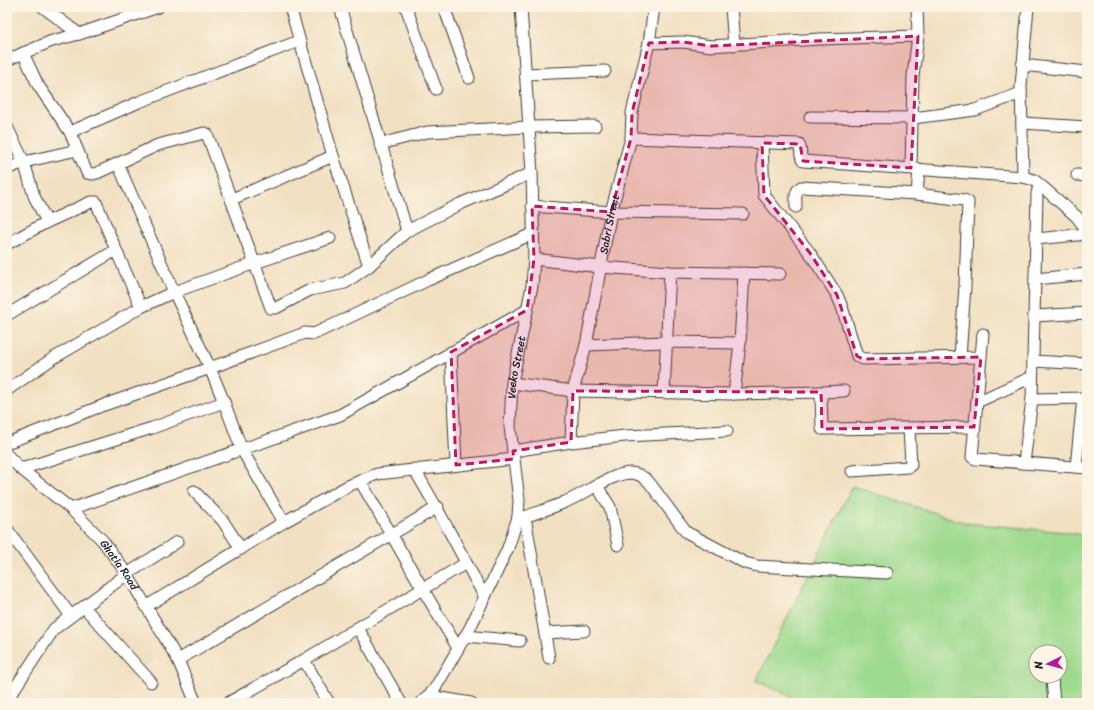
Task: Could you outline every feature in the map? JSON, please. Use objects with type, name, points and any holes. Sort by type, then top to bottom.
[{"type":"street","points":[[43,7],[79,34]]},
{"type":"street","points":[[7,60],[52,41],[79,34],[158,7]]},
{"type":"street","points":[[290,7],[333,156],[369,266]]},
{"type":"street","points":[[340,7],[407,231]]},
{"type":"street","points":[[406,7],[436,89]]},
{"type":"street","points":[[444,7],[469,78]]},
{"type":"street","name":"Veeko Street","points":[[425,699],[434,690],[465,636],[522,517],[510,427],[512,383],[532,286],[534,258],[532,234],[532,173],[521,7]]},
{"type":"street","name":"Sabri Street","points":[[571,442],[573,391],[586,345],[611,212],[631,138],[632,113],[649,43],[654,7]]},
{"type":"street","points":[[731,7],[734,46]]},
{"type":"street","points":[[917,7],[918,36],[913,76],[913,118],[917,194]]},
{"type":"street","points":[[1023,177],[1021,93],[1022,65],[1028,7]]},
{"type":"street","points":[[649,43],[683,42],[711,46],[734,46],[820,39],[918,36]]},
{"type":"street","points":[[70,132],[146,99],[299,41]]},
{"type":"street","points":[[23,53],[38,85],[70,132],[87,173],[97,173],[158,145],[204,133],[207,134],[271,308],[276,308],[310,290],[345,283],[369,266],[407,231],[460,204],[532,173]]},
{"type":"street","points":[[1022,65],[1087,72]]},
{"type":"street","points":[[526,74],[605,71]]},
{"type":"street","points":[[810,117],[913,118],[975,110],[1021,93]]},
{"type":"street","points":[[1022,123],[1087,127]]},
{"type":"street","points":[[380,144],[427,132],[529,127],[595,126]]},
{"type":"street","points":[[7,127],[24,162],[34,196],[47,222]]},
{"type":"street","points":[[631,138],[762,144],[799,144],[801,156],[804,161],[1023,177],[1034,180],[1039,184],[1076,216],[1087,230]]},
{"type":"street","points":[[762,144],[764,195],[810,253],[837,295],[857,356],[862,359],[981,357]]},
{"type":"street","points":[[7,169],[24,162],[77,150]]},
{"type":"street","points":[[232,199],[333,156]]},
{"type":"street","points":[[118,164],[174,292],[210,368],[242,450],[284,522]]},
{"type":"street","points":[[1024,463],[1032,398],[1037,194],[1039,184]]},
{"type":"street","points":[[796,207],[797,189],[801,187],[917,194],[964,200],[968,202],[965,286],[960,357]]},
{"type":"street","points":[[7,244],[47,222],[91,202],[96,202],[141,307]]},
{"type":"street","points":[[532,206],[611,212],[743,214]]},
{"type":"street","points":[[7,443],[104,405],[305,333],[314,334],[428,280],[532,234]]},
{"type":"street","points":[[1036,240],[1087,234]]},
{"type":"street","points":[[7,390],[52,359],[141,307],[174,292],[330,238]]},
{"type":"street","points":[[7,315],[116,250]]},
{"type":"street","points":[[534,258],[670,272],[780,274]]},
{"type":"street","points":[[664,392],[670,272]]},
{"type":"street","points":[[734,394],[740,343],[744,273]]},
{"type":"street","points":[[1035,279],[1087,274]]},
{"type":"street","points":[[71,509],[340,415],[527,310]]},
{"type":"street","points":[[1034,316],[1087,313]]},
{"type":"street","points":[[983,334],[972,457],[975,459],[1081,468],[1085,398],[1032,398]]},
{"type":"street","points":[[586,345],[666,342],[740,343]]},
{"type":"street","points":[[451,352],[456,465]]},
{"type":"street","points":[[1033,361],[1087,364]]},
{"type":"street","points":[[977,402],[1032,377]]},
{"type":"street","points":[[512,383],[573,391],[734,394],[844,391]]},
{"type":"street","points":[[822,392],[822,429],[974,427]]},
{"type":"street","points":[[21,469],[152,428],[224,402]]},
{"type":"street","points":[[852,471],[908,467],[911,465],[909,428]]},
{"type":"street","points":[[146,606],[284,522],[348,486],[378,474],[456,465],[514,455],[571,442],[625,436],[726,431]]},
{"type":"street","name":"Ghatia Road","points":[[7,455],[21,469],[71,509],[103,541],[127,574],[178,660],[196,703]]},
{"type":"street","points":[[414,469],[438,507],[485,597]]},
{"type":"street","points":[[549,658],[522,517],[565,502],[615,477],[629,473],[637,474],[645,478],[686,532],[745,563],[757,566],[887,573]]},
{"type":"street","points":[[360,481],[392,534],[422,590],[458,648]]},
{"type":"street","points":[[597,486],[610,507],[618,545]]},
{"type":"street","points":[[194,491],[223,521],[241,549]]},
{"type":"street","points":[[178,660],[438,507]]},
{"type":"street","points":[[7,529],[71,616]]},
{"type":"street","points":[[7,700],[54,629],[127,574],[177,542]]},
{"type":"street","points":[[228,703],[304,660],[466,563]]},
{"type":"street","points":[[84,607],[151,682]]},
{"type":"street","points":[[358,628],[401,703]]},
{"type":"street","points":[[545,633],[584,631]]},
{"type":"street","points":[[465,636],[520,641]]},
{"type":"street","points":[[304,660],[329,703]]},
{"type":"street","points":[[1052,684],[1054,703]]},
{"type":"street","points":[[425,699],[471,703]]},
{"type":"highlighted area","points":[[918,36],[911,168],[803,161],[800,144],[762,143],[764,195],[810,253],[837,295],[857,356],[863,359],[981,357],[974,427],[822,429],[821,392],[573,391],[571,442],[513,451],[514,459],[456,465],[451,352],[527,310],[534,259],[532,206],[611,212],[631,138],[632,113],[649,43],[683,42],[711,46]]},
{"type":"green space","points":[[852,486],[966,523],[1067,532],[1087,536],[1087,703],[806,703],[756,681]]}]
